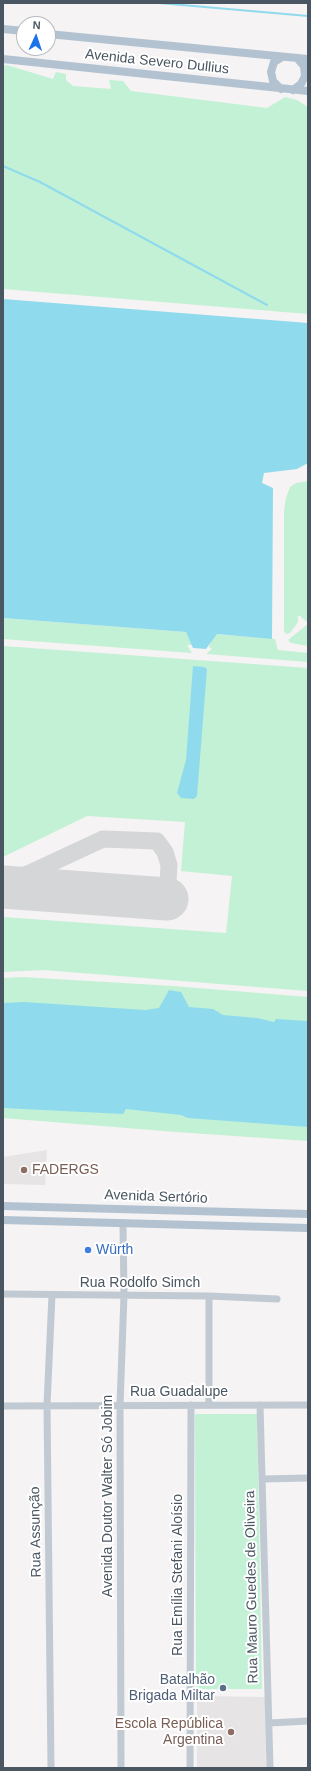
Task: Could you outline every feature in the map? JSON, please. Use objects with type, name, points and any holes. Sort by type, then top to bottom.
[{"type":"main road","points":[[3,29],[16,30]]},
{"type":"main road","name":"Avenida Severo Dullius","points":[[56,35],[308,59]]},
{"type":"main road","points":[[281,89],[273,81],[271,72],[274,62],[282,57]]},
{"type":"main road","points":[[293,90],[301,84],[305,76],[304,66],[297,58]]},
{"type":"main road","name":"Avenida Severo Dullius","points":[[3,59],[308,91]]},
{"type":"main road","name":"Avenida Sertório","points":[[3,1206],[308,1214]]},
{"type":"main road","name":"Avenida Sertório","points":[[3,1220],[308,1228]]},
{"type":"street","name":"Avenida Doutor Walter Só Jobim","points":[[121,1768],[120,1405],[124,1295],[123,1224]]},
{"type":"street","name":"Rua Rodolfo Simch","points":[[3,1294],[52,1296],[209,1296],[277,1299]]},
{"type":"street","name":"Rua Assunção","points":[[51,1768],[48,1406],[52,1296]]},
{"type":"street","points":[[209,1296],[209,1405]]},
{"type":"street","name":"Rua Emília Stefani Aloísio","points":[[190,1768],[191,1405]]},
{"type":"street","name":"Rua Mauro Guedes de Oliveira","points":[[260,1405],[270,1768]]},
{"type":"street","name":"Rua Guadalupe","points":[[3,1406],[308,1405]]},
{"type":"street","points":[[262,1479],[308,1478]]},
{"type":"street","points":[[268,1723],[308,1722]]},
{"type":"shaded area","name":"FADERGS","points":[[47,1150],[45,1185],[3,1184],[3,1157]]},
{"type":"shaded area","name":"Escola República Argentina","points":[[197,1696],[265,1697],[266,1768],[197,1768]]},
{"type":"green space","points":[[7,65],[53,79],[56,72],[66,74],[66,80],[73,86],[111,89],[109,80],[123,81],[131,91],[267,108],[285,97],[297,100],[308,107],[308,314],[3,289],[3,66]]},
{"type":"green space","points":[[308,481],[308,623],[298,616],[298,622],[290,633],[286,634],[284,631],[284,511],[286,498],[290,487],[296,483]]},
{"type":"green space","points":[[3,618],[186,632],[192,645],[187,645],[192,653],[3,639]]},
{"type":"green space","points":[[308,624],[308,646],[291,643],[288,640]]},
{"type":"green space","points":[[216,634],[275,639],[278,650],[308,653],[308,662],[207,654],[212,649],[209,647]]},
{"type":"green space","points":[[3,646],[308,668],[308,991],[43,970],[3,972],[3,917],[226,933],[232,876],[181,871],[185,822],[87,816],[3,857]]},
{"type":"green space","points":[[22,977],[173,986],[308,997],[308,1141],[3,1118],[3,978]]},
{"type":"green space","points":[[195,1414],[257,1414],[262,1689],[196,1689]]},
{"type":"water","points":[[3,299],[308,323],[308,463],[297,469],[264,473],[262,483],[273,488],[272,639],[217,634],[206,649],[193,648],[186,632],[3,618]]},
{"type":"water","points":[[193,666],[204,667],[207,669],[197,796],[194,799],[181,798],[177,793],[186,760]]},
{"type":"water","points":[[169,990],[181,992],[189,1007],[213,1009],[223,1015],[257,1018],[274,1022],[276,1019],[308,1021],[308,1127],[188,1118],[181,1115],[126,1109],[123,1114],[3,1108],[3,1003],[24,1002],[145,1010],[159,1008]]},
{"type":"waterway","points":[[159,3],[308,16]]},
{"type":"waterway","points":[[3,166],[40,182],[267,305]]},
{"type":"taxiway","points":[[3,883],[30,873],[103,839],[157,841],[165,852],[169,865],[167,899]]},
{"type":"runway","points":[[3,887],[167,899]]},
{"type":"place","name":"FADERGS","points":[[24,1170]]},
{"type":"place","name":"Würth","points":[[88,1250]]},
{"type":"place","name":"Batalhão Brigada Miltar","points":[[223,1688]]},
{"type":"place","name":"Escola República Argentina","points":[[231,1732]]}]
